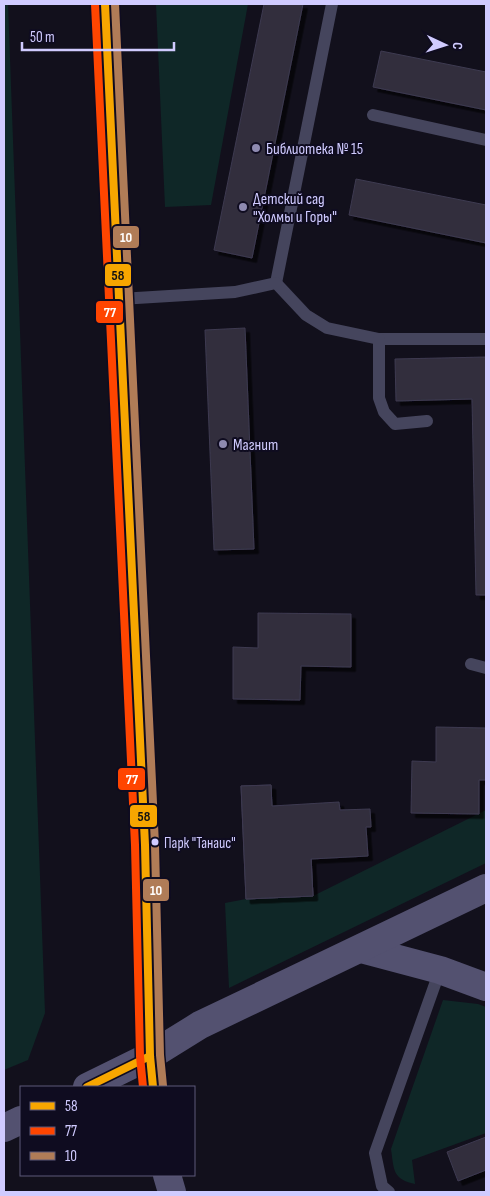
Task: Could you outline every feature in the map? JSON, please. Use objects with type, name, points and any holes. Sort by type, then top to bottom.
[{"type":"main road","points":[[105,4],[144,835],[150,1056],[153,1086]]},
{"type":"main road","points":[[89,1086],[150,1056],[200,1025],[486,888]]},
{"type":"main road","points":[[361,949],[440,970],[486,987]]},
{"type":"main road","points":[[4,1128],[20,1120]]},
{"type":"main road","points":[[167,1176],[172,1192]]},
{"type":"lane","points":[[276,283],[332,4]]},
{"type":"lane","points":[[373,115],[486,140]]},
{"type":"lane","points":[[120,300],[235,292],[276,283]]},
{"type":"lane","points":[[276,283],[306,315],[327,328],[379,339],[486,339]]},
{"type":"lane","points":[[379,339],[379,398],[384,412],[395,424],[427,421]]},
{"type":"lane","points":[[471,664],[486,668]]},
{"type":"lane","points":[[389,1192],[382,1186],[376,1154],[440,970]]},
{"type":"green space","points":[[4,4],[8,4],[45,1013],[28,1060],[4,1070]]},
{"type":"green space","points":[[156,4],[248,4],[211,205],[165,207]]},
{"type":"green space","points":[[486,810],[486,863],[229,988],[225,903],[246,899],[313,896]]},
{"type":"green space","points":[[443,1000],[478,1004],[486,1007],[486,1133],[412,1160],[415,1184],[407,1182],[398,1176],[394,1168],[391,1149]]},
{"type":"building","points":[[264,4],[303,4],[252,258],[214,250]]},
{"type":"building","points":[[381,51],[486,72],[486,110],[373,87]]},
{"type":"building","points":[[356,179],[486,205],[486,243],[349,215]]},
{"type":"building","points":[[245,328],[254,549],[214,550],[205,330]]},
{"type":"building","points":[[486,357],[486,595],[476,595],[472,399],[396,401],[395,359]]},
{"type":"building","points":[[258,613],[351,614],[351,667],[301,666],[300,700],[233,699],[233,647],[258,648]]},
{"type":"building","points":[[436,727],[486,728],[486,780],[479,780],[479,814],[411,813],[412,761],[436,762]]},
{"type":"building","points":[[271,785],[273,837],[270,837],[271,857],[311,855],[313,896],[246,899],[241,786]]},
{"type":"building","points":[[271,785],[272,806],[339,802],[340,810],[370,809],[371,827],[366,827],[368,856],[311,859],[313,896],[246,899],[241,786]]},
{"type":"building","points":[[486,1137],[486,1170],[458,1181],[447,1152]]},
{"type":"transit line","name":"77","points":[[95,4],[135,845],[140,1056],[143,1086]]},
{"type":"transit line","name":"58","points":[[105,4],[145,845],[150,1056],[153,1086]]},
{"type":"transit line","name":"10","points":[[115,4],[155,845],[160,1055],[163,1086]]},
{"type":"transit line","name":"58","points":[[89,1086],[150,1056]]},
{"type":"place","name":"Библиотека № 15","points":[[256,148]]},
{"type":"place","name":"Детский сад \"Холмы и Горы\"","points":[[243,207]]},
{"type":"place","name":"Магнит","points":[[223,444]]},
{"type":"place","name":"Парк \"Танаис\"","points":[[155,842]]}]
